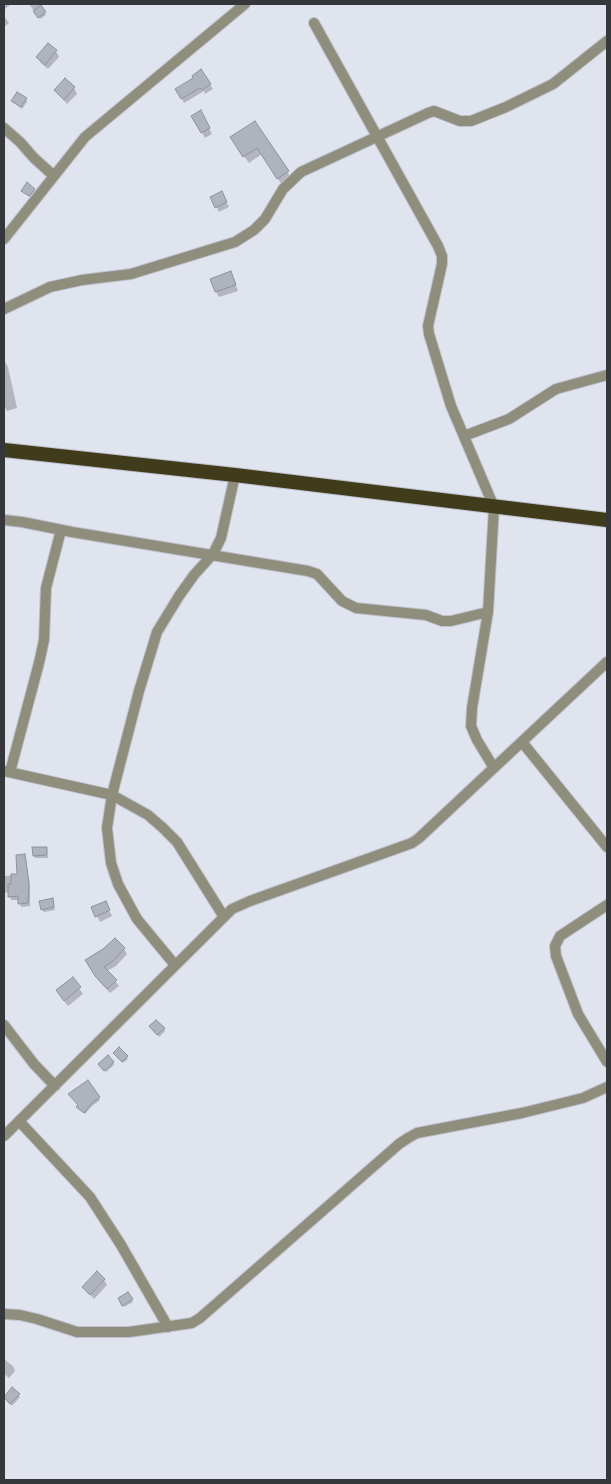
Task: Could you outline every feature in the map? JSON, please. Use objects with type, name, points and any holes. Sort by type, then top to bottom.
[{"type":"highway","points":[[4,450],[234,475],[607,520]]},
{"type":"street","points":[[4,239],[85,137],[245,4]]},
{"type":"street","points":[[314,23],[378,136],[442,256],[442,264],[428,326],[429,334],[451,406],[494,507],[488,612],[472,708],[471,726],[494,768]]},
{"type":"street","points":[[4,309],[50,287],[82,280],[131,274],[235,242],[254,230],[265,219],[283,189],[301,172],[434,111],[460,120],[471,121],[506,107],[553,84],[607,41]]},
{"type":"street","points":[[4,128],[54,176]]},
{"type":"street","points":[[464,436],[509,419],[556,389],[607,375]]},
{"type":"street","points":[[175,965],[137,919],[118,884],[111,863],[107,828],[112,795],[139,691],[157,632],[179,596],[194,575],[213,554],[222,538],[234,475]]},
{"type":"street","points":[[4,520],[213,554],[317,574],[342,601],[356,608],[426,615],[442,621],[451,621],[488,612]]},
{"type":"street","points":[[61,530],[46,588],[44,640],[39,663],[7,771],[112,795],[148,815],[177,842],[224,917]]},
{"type":"street","points":[[4,1136],[232,910],[250,901],[412,843],[607,662]]},
{"type":"street","points":[[522,742],[607,847]]},
{"type":"street","points":[[607,905],[560,936],[555,946],[556,956],[578,1014],[607,1062]]},
{"type":"street","points":[[4,1025],[34,1064],[55,1086]]},
{"type":"street","points":[[4,1314],[37,1319],[76,1332],[129,1332],[192,1323],[399,1144],[417,1133],[522,1113],[583,1098],[607,1086]]},
{"type":"street","points":[[20,1121],[90,1197],[121,1245],[168,1327]]},
{"type":"building","points":[[41,5],[46,12],[38,18],[33,11]]},
{"type":"building","points":[[48,43],[57,50],[45,65],[36,57]]},
{"type":"building","points":[[201,69],[211,84],[181,99],[175,89],[193,78],[192,76]]},
{"type":"building","points":[[65,78],[75,87],[64,100],[54,90]]},
{"type":"building","points":[[17,92],[27,98],[21,107],[11,101]]},
{"type":"building","points":[[201,110],[210,128],[201,133],[191,116]]},
{"type":"building","points":[[255,121],[289,171],[277,179],[257,148],[243,157],[230,137]]},
{"type":"building","points":[[27,182],[35,189],[29,196],[21,191]]},
{"type":"building","points":[[222,191],[227,202],[215,208],[210,197]]},
{"type":"building","points":[[231,271],[236,285],[215,292],[210,279]]},
{"type":"building","points":[[32,847],[47,847],[47,855],[33,856]]},
{"type":"building","points":[[25,854],[29,883],[28,903],[18,904],[18,896],[8,897],[8,884],[11,884],[11,874],[17,874],[16,855]]},
{"type":"building","points":[[53,898],[54,907],[41,910],[39,901]]},
{"type":"building","points":[[106,901],[110,910],[95,917],[91,907]]},
{"type":"building","points":[[115,938],[125,948],[113,961],[104,967],[117,980],[107,989],[95,976],[85,960],[103,949]]},
{"type":"building","points":[[73,977],[81,987],[64,1001],[56,990]]},
{"type":"building","points":[[156,1020],[165,1028],[157,1035],[149,1026]]},
{"type":"building","points":[[119,1047],[128,1056],[122,1062],[113,1053]]},
{"type":"building","points":[[108,1055],[114,1062],[104,1071],[98,1064]]},
{"type":"building","points":[[88,1080],[100,1097],[84,1113],[76,1107],[78,1105],[68,1094]]},
{"type":"building","points":[[97,1271],[105,1279],[90,1295],[82,1287]]},
{"type":"building","points":[[128,1292],[133,1299],[122,1306],[118,1298]]},
{"type":"building","points":[[12,1387],[20,1394],[10,1404],[4,1397]]}]
